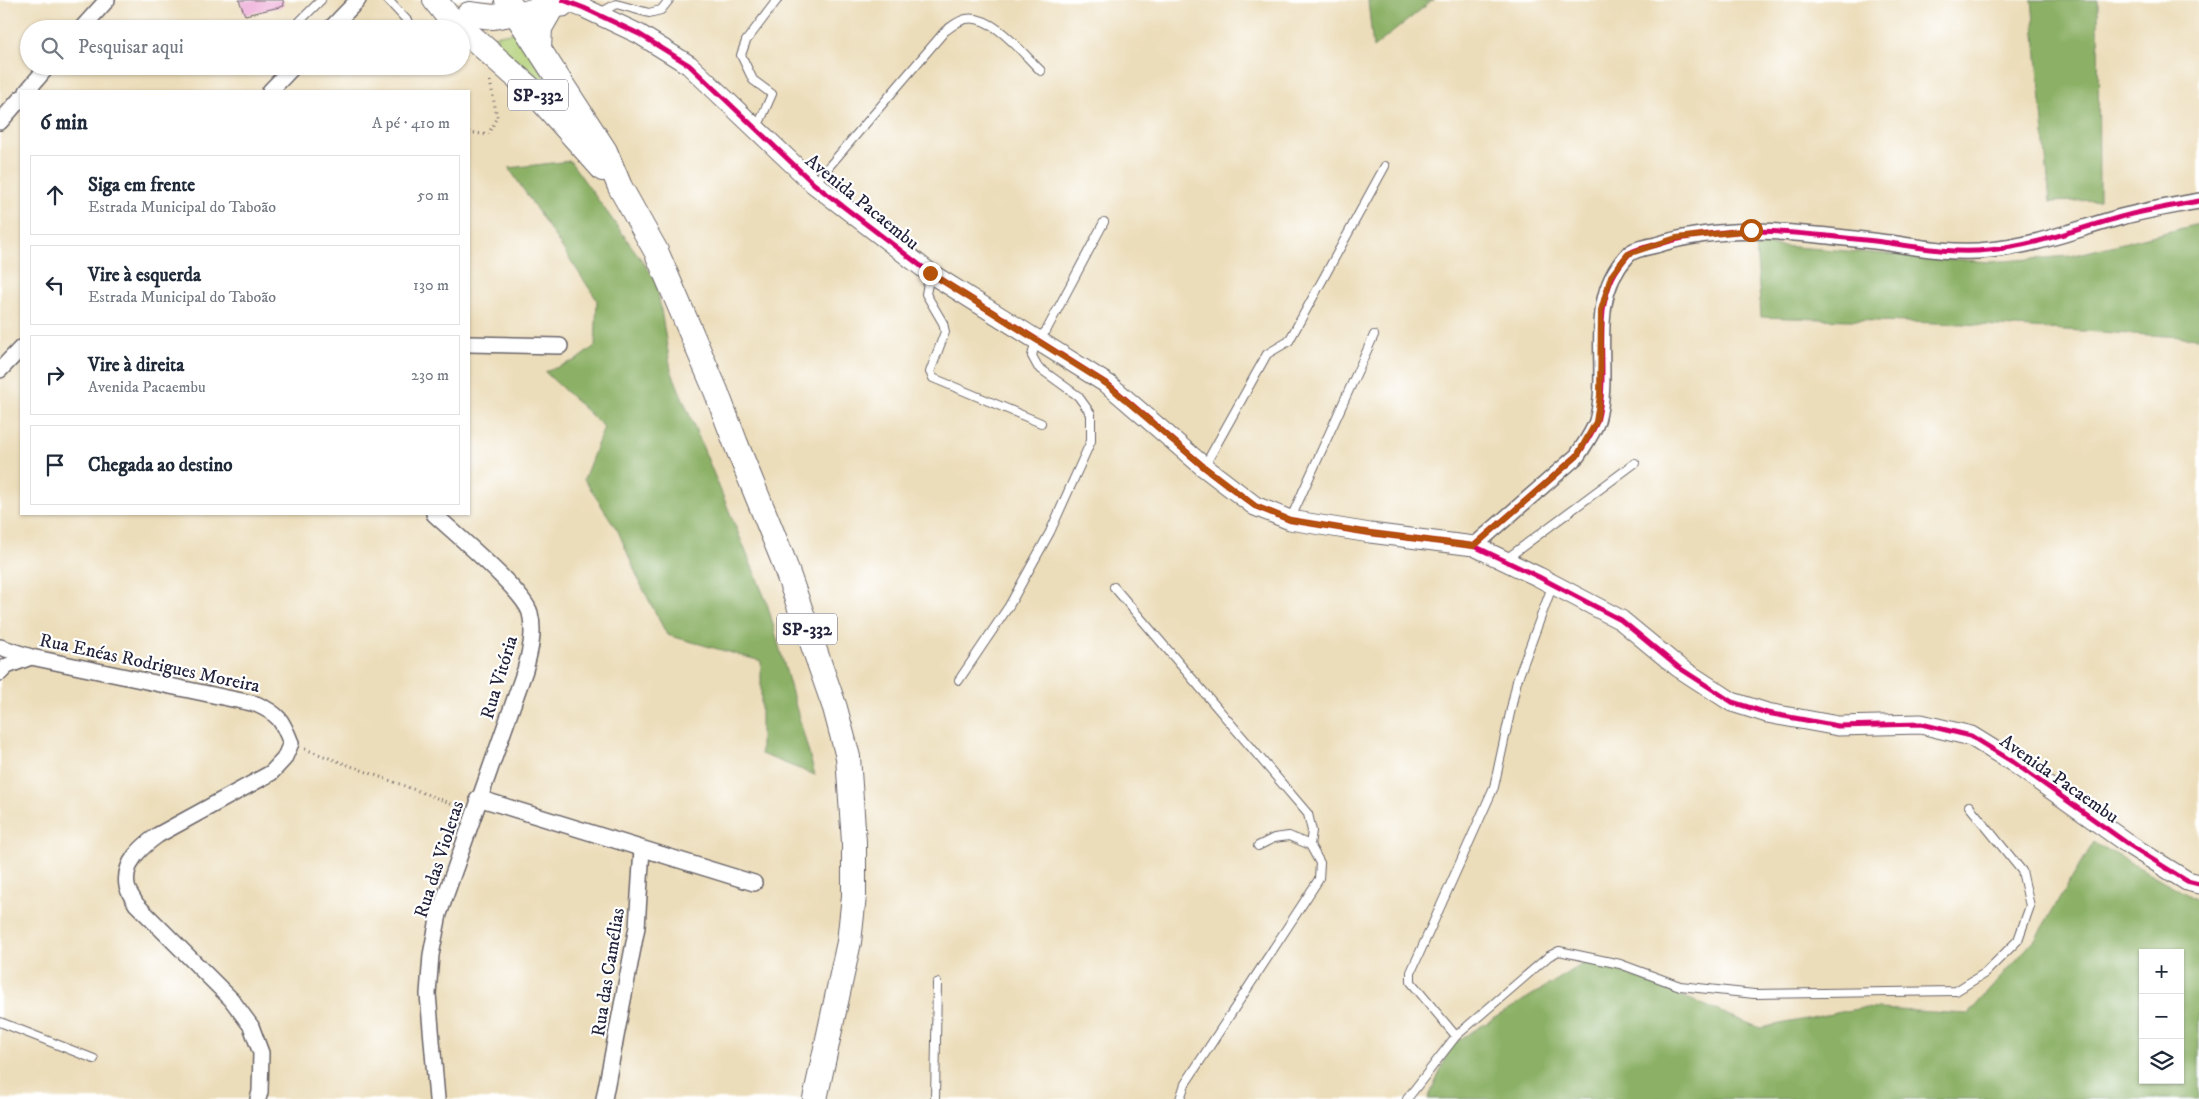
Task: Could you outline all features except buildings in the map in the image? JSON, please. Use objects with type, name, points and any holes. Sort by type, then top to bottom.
[{"type":"main road","points":[[538,49],[540,28],[557,4]]},
{"type":"main road","points":[[441,7],[454,15],[478,7],[493,17],[512,6]]},
{"type":"main road","name":"SP-332","points":[[512,6],[605,151],[620,187],[656,251],[716,391],[785,566],[835,708],[848,757],[854,842],[853,905],[849,942],[815,1099]]},
{"type":"main road","name":"SP-332","points":[[441,7],[455,20]]},
{"type":"main road","name":"SP-332","points":[[470,35],[535,93],[620,187]]},
{"type":"street","points":[[89,20],[106,0]]},
{"type":"street","points":[[339,20],[358,0]]},
{"type":"street","points":[[512,6],[534,8],[557,4],[591,11]]},
{"type":"street","name":"Avenida Pacaembu","points":[[591,11],[652,42],[689,66],[814,184],[930,273],[1108,385],[1204,467],[1255,506],[1290,520],[1370,533],[1474,546],[1553,584],[1620,620],[1678,667],[1732,702],[1766,713],[1838,726],[1922,724],[1971,736],[2013,762],[2132,846],[2187,881],[2199,884]]},
{"type":"street","points":[[28,90],[40,75]]},
{"type":"street","points":[[271,90],[285,75]]},
{"type":"street","points":[[0,122],[20,99]]},
{"type":"street","points":[[1474,546],[1577,456],[1589,437],[1596,422],[1600,396],[1601,310],[1611,276],[1628,254],[1676,238],[1751,230],[1808,233],[1940,250],[1988,250],[2038,242],[2123,216],[2199,200]]},
{"type":"street","points":[[470,344],[560,346]]},
{"type":"street","points":[[0,370],[20,349]]},
{"type":"street","name":"Rua Vitória","points":[[435,515],[520,594],[530,614],[532,630],[525,670],[476,805]]},
{"type":"street","name":"Rua Enéas Rodrigues Moreira","points":[[0,647],[31,657],[256,704],[274,712],[284,724],[291,743]]},
{"type":"street","points":[[0,673],[7,666],[31,657]]},
{"type":"street","points":[[258,1099],[260,1092],[261,1053],[251,1026],[230,999],[136,904],[127,886],[129,865],[142,847],[158,835],[270,773],[284,759],[291,743]]},
{"type":"street","name":"Rua das Violetas","points":[[437,1099],[428,994],[431,955],[439,914],[476,805],[642,850],[754,883]]},
{"type":"street","name":"Rua das Camélias","points":[[604,1099],[614,1055],[637,927],[642,850]]},
{"type":"lane","points":[[301,20],[322,0]]},
{"type":"lane","points":[[388,0],[407,20]]},
{"type":"lane","points":[[591,11],[616,4],[649,13],[661,10],[670,0]]},
{"type":"lane","points":[[754,127],[762,119],[772,94],[753,80],[741,55],[746,41],[777,0]]},
{"type":"lane","points":[[814,184],[945,31],[964,19],[980,19],[994,26],[1041,71]]},
{"type":"lane","points":[[1204,467],[1267,354],[1289,340],[1386,166]]},
{"type":"lane","points":[[959,680],[1009,606],[1046,540],[1091,441],[1091,414],[1078,396],[1038,367],[1032,356],[1036,340],[1046,331],[1104,222]]},
{"type":"lane","points":[[930,273],[926,294],[943,323],[946,332],[930,372],[933,378],[1041,422]]},
{"type":"lane","points":[[1290,520],[1374,335]]},
{"type":"lane","points":[[1504,560],[1635,464]]},
{"type":"lane","points":[[1456,1036],[1411,982],[1411,972],[1494,787],[1517,681],[1553,584]]},
{"type":"lane","points":[[1114,587],[1308,814],[1312,832],[1310,845]]},
{"type":"lane","points":[[1407,1099],[1456,1036],[1549,956],[1559,951],[1620,964],[1680,986],[1754,994],[1956,991],[1984,973],[2018,940],[2030,906],[2022,871],[1968,806]]},
{"type":"lane","points":[[1180,1099],[1185,1084],[1319,879],[1320,863],[1310,845],[1289,836],[1274,838],[1258,846]]},
{"type":"lane","points":[[935,1099],[937,984]]},
{"type":"lane","points":[[0,1022],[94,1059]]},
{"type":"path","points":[[470,132],[488,135],[497,117],[484,48]]},
{"type":"path","points":[[291,743],[476,805]]},
{"type":"green space","points":[[1368,0],[1433,0],[1373,48]]},
{"type":"green space","points":[[2032,0],[2098,0],[2099,200],[2050,202]]},
{"type":"green space","points":[[517,32],[567,112],[487,37]]},
{"type":"green space","points":[[570,161],[656,280],[671,370],[767,603],[815,775],[761,754],[761,661],[667,635],[641,585],[618,531],[584,479],[604,427],[545,372],[576,360],[595,346],[597,300],[509,168]]},
{"type":"green space","points":[[2199,224],[2199,338],[1965,324],[1761,317],[1756,244],[1990,262],[2071,256]]},
{"type":"green space","points":[[2094,842],[2199,901],[2199,1099],[1428,1099],[1452,1044],[1591,959],[1760,1028],[1862,1008],[1968,1014],[2035,939]]},
{"type":"cycle path","points":[[563,0],[639,34],[689,65],[814,184],[930,273],[1109,385],[1204,467],[1255,506],[1290,520],[1370,533],[1474,546],[1539,577],[1621,620],[1678,667],[1732,702],[1767,713],[1838,726],[1921,724],[1971,736],[2013,762],[2131,846],[2187,881],[2199,884]]},
{"type":"cycle path","points":[[1474,546],[1577,456],[1593,430],[1597,421],[1601,400],[1603,314],[1606,294],[1614,274],[1627,256],[1633,252],[1685,238],[1743,231],[1802,233],[1952,251],[1989,250],[2023,245],[2130,215],[2199,201]]},
{"type":"route","points":[[930,273],[1108,385],[1204,467],[1255,506],[1290,520],[1370,533],[1474,546],[1577,456],[1589,437],[1596,422],[1600,396],[1601,310],[1611,276],[1628,254],[1676,238],[1751,230]]}]
